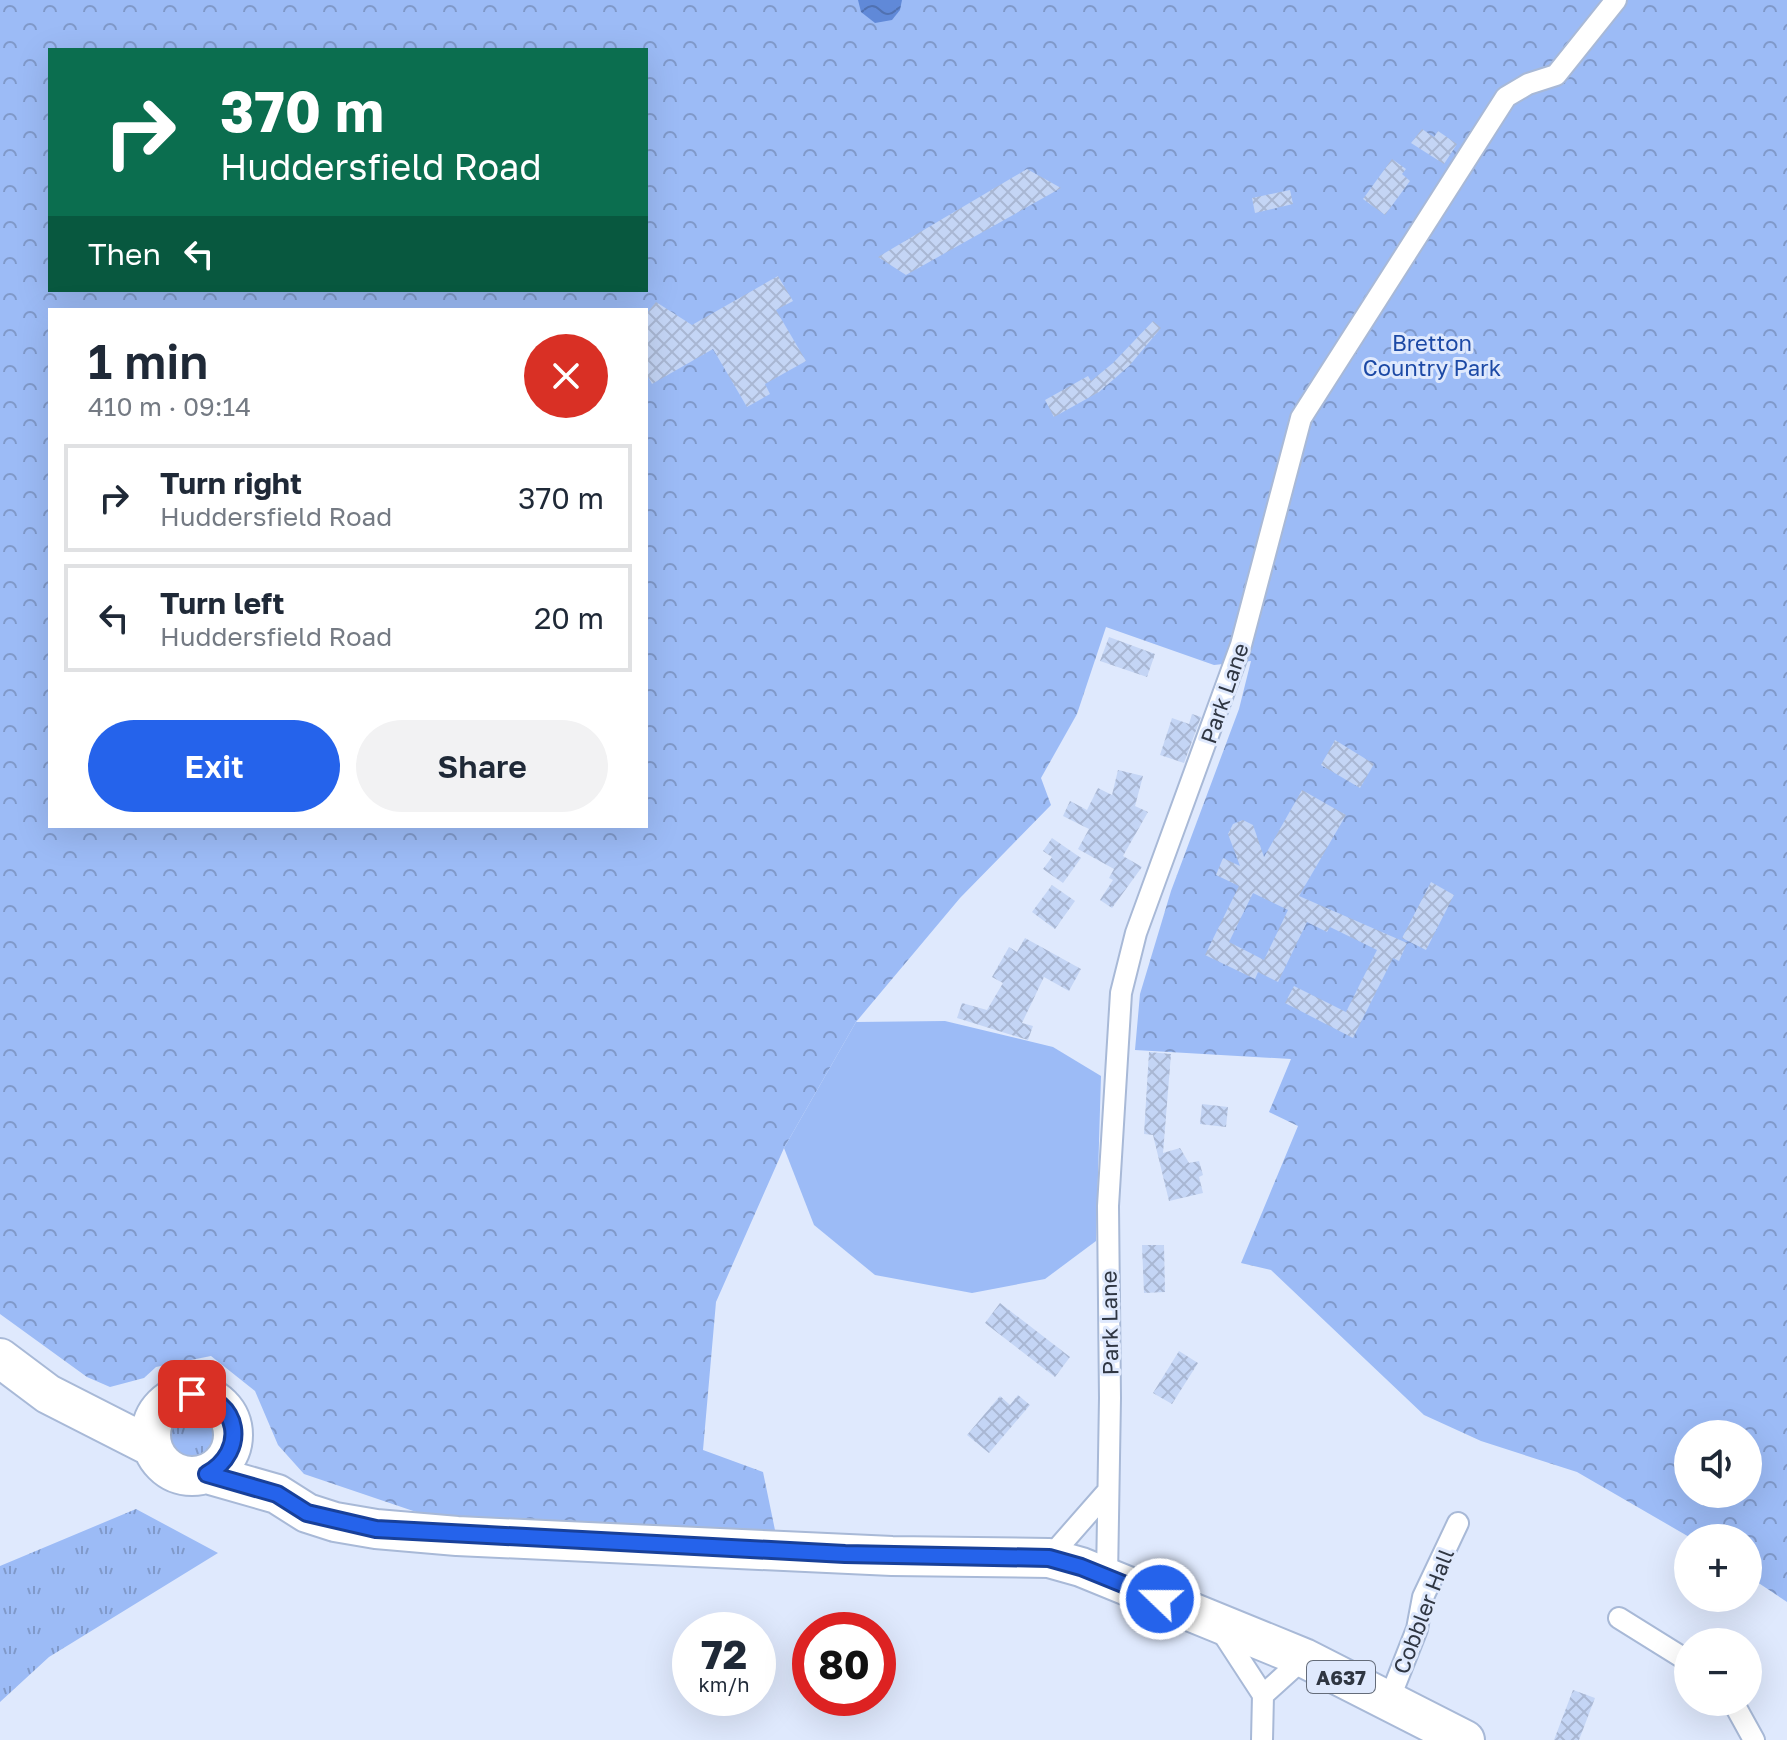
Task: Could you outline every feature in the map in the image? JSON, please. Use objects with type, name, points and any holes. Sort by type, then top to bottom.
[{"type":"highway","name":"A637","points":[[0,1358],[48,1394],[95,1415],[152,1447],[158,1459],[180,1475],[207,1474],[277,1494],[307,1513],[335,1522],[457,1536],[892,1556],[1049,1558],[1107,1577],[1304,1658],[1465,1740]]},
{"type":"highway","name":"A637","points":[[95,1415],[134,1412],[192,1394],[215,1401],[225,1409],[234,1433],[277,1494]]},
{"type":"highway","points":[[152,1447],[153,1421],[168,1401]]},
{"type":"highway","points":[[207,1474],[227,1458],[234,1433]]},
{"type":"street","name":"Park Lane","points":[[1107,1577],[1106,1493],[1110,1398],[1108,1206],[1121,993],[1136,933],[1241,645],[1301,418],[1506,97],[1528,84],[1556,75],[1616,0]]},
{"type":"street","points":[[1049,1558],[1106,1493]]},
{"type":"street","name":"Cobbler Hall","points":[[1389,1700],[1417,1629],[1423,1597],[1458,1523]]},
{"type":"street","points":[[1619,1618],[1674,1652]]},
{"type":"street","points":[[1214,1620],[1263,1695],[1262,1740]]},
{"type":"street","points":[[1263,1695],[1304,1658]]},
{"type":"street","points":[[1741,1716],[1754,1740]]},
{"type":"green space","name":"Bretton Country Park","points":[[0,0],[1787,0],[1787,1602],[1762,1585],[1762,1524],[1674,1524],[1674,1528],[1577,1472],[1481,1441],[1424,1415],[1271,1270],[1241,1263],[1298,1126],[1269,1112],[1291,1059],[1135,1050],[1140,994],[1171,891],[1239,709],[1251,661],[1214,665],[1106,627],[1077,714],[1041,778],[1051,805],[960,898],[856,1022],[784,1148],[716,1302],[703,1450],[763,1472],[776,1535],[431,1517],[304,1474],[278,1445],[255,1391],[211,1356],[156,1367],[144,1378],[110,1387],[87,1377],[0,1314]]},
{"type":"green space","points":[[945,1021],[1053,1047],[1101,1076],[1096,1241],[1045,1279],[972,1293],[875,1275],[814,1225],[784,1148],[856,1022]]},
{"type":"green space","points":[[191,1411],[200,1412],[208,1418],[214,1426],[214,1444],[208,1452],[200,1458],[191,1459],[182,1458],[174,1452],[168,1444],[167,1435],[168,1426],[174,1418],[182,1412]]},
{"type":"green space","points":[[136,1509],[218,1553],[49,1657],[0,1702],[0,1566]]},
{"type":"water","points":[[858,0],[902,0],[900,10],[892,20],[875,23],[861,12]]},
{"type":"building","points":[[1422,129],[1434,137],[1438,131],[1457,144],[1444,164],[1411,143]]},
{"type":"building","points":[[1392,159],[1406,169],[1402,174],[1410,181],[1385,215],[1363,199]]},
{"type":"building","points":[[1027,169],[1061,188],[906,275],[878,257]]},
{"type":"building","points":[[1290,190],[1293,204],[1255,213],[1252,198]]},
{"type":"building","points":[[778,276],[793,301],[776,310],[806,361],[765,384],[770,394],[747,407],[713,349],[652,384],[648,377],[648,312],[656,302],[692,325]]},
{"type":"building","points":[[1153,321],[1161,328],[1129,366],[1099,392],[1054,417],[1045,400],[1088,376],[1091,381]]},
{"type":"building","points":[[1109,637],[1155,654],[1147,677],[1100,661]]},
{"type":"building","points":[[1192,714],[1201,717],[1184,763],[1160,755],[1172,718],[1189,724]]},
{"type":"building","points":[[1335,740],[1374,764],[1360,788],[1321,765]]},
{"type":"building","points":[[1118,770],[1143,776],[1135,806],[1148,812],[1123,856],[1142,867],[1112,908],[1100,900],[1113,880],[1109,878],[1114,869],[1078,849],[1089,829],[1063,816],[1070,801],[1087,810],[1098,788],[1112,795]]},
{"type":"building","points":[[1302,790],[1346,815],[1299,896],[1407,943],[1399,961],[1393,958],[1353,1038],[1285,1003],[1294,986],[1346,1012],[1377,950],[1330,927],[1327,932],[1307,922],[1278,982],[1258,972],[1255,979],[1205,955],[1239,886],[1216,875],[1223,858],[1240,866],[1228,834],[1233,824],[1243,820],[1253,825],[1264,857]],"holes":[[[1253,893],[1288,910],[1264,960],[1229,942]]]},
{"type":"building","points":[[1052,838],[1081,858],[1063,883],[1043,869],[1052,857],[1043,851]]},
{"type":"building","points":[[1431,882],[1454,895],[1426,950],[1402,938]]},
{"type":"building","points":[[1052,885],[1075,901],[1055,929],[1032,912]]},
{"type":"building","points":[[1025,938],[1081,969],[1069,991],[1044,977],[1022,1023],[1033,1026],[1028,1040],[957,1018],[962,1003],[987,1010],[1003,983],[992,977],[1009,947],[1017,952]]},
{"type":"building","points":[[1149,1052],[1171,1054],[1163,1153],[1180,1148],[1189,1163],[1199,1161],[1203,1193],[1169,1201],[1153,1135],[1144,1134]]},
{"type":"building","points":[[1202,1104],[1228,1107],[1226,1127],[1200,1124]]},
{"type":"building","points":[[1142,1245],[1164,1245],[1165,1292],[1144,1293]]},
{"type":"building","points":[[1000,1303],[1070,1357],[1055,1377],[985,1323]]},
{"type":"building","points":[[1179,1351],[1198,1363],[1172,1404],[1153,1393]]},
{"type":"building","points":[[1018,1395],[1030,1405],[989,1453],[967,1435],[1000,1396],[1010,1405]]},
{"type":"building","points":[[1573,1690],[1595,1698],[1579,1740],[1554,1740]]},
{"type":"route","points":[[192,1394],[204,1395],[225,1409],[234,1433],[233,1446],[227,1458],[207,1474],[277,1494],[307,1513],[335,1522],[457,1536],[892,1556],[1049,1558],[1081,1567],[1160,1599]]}]
